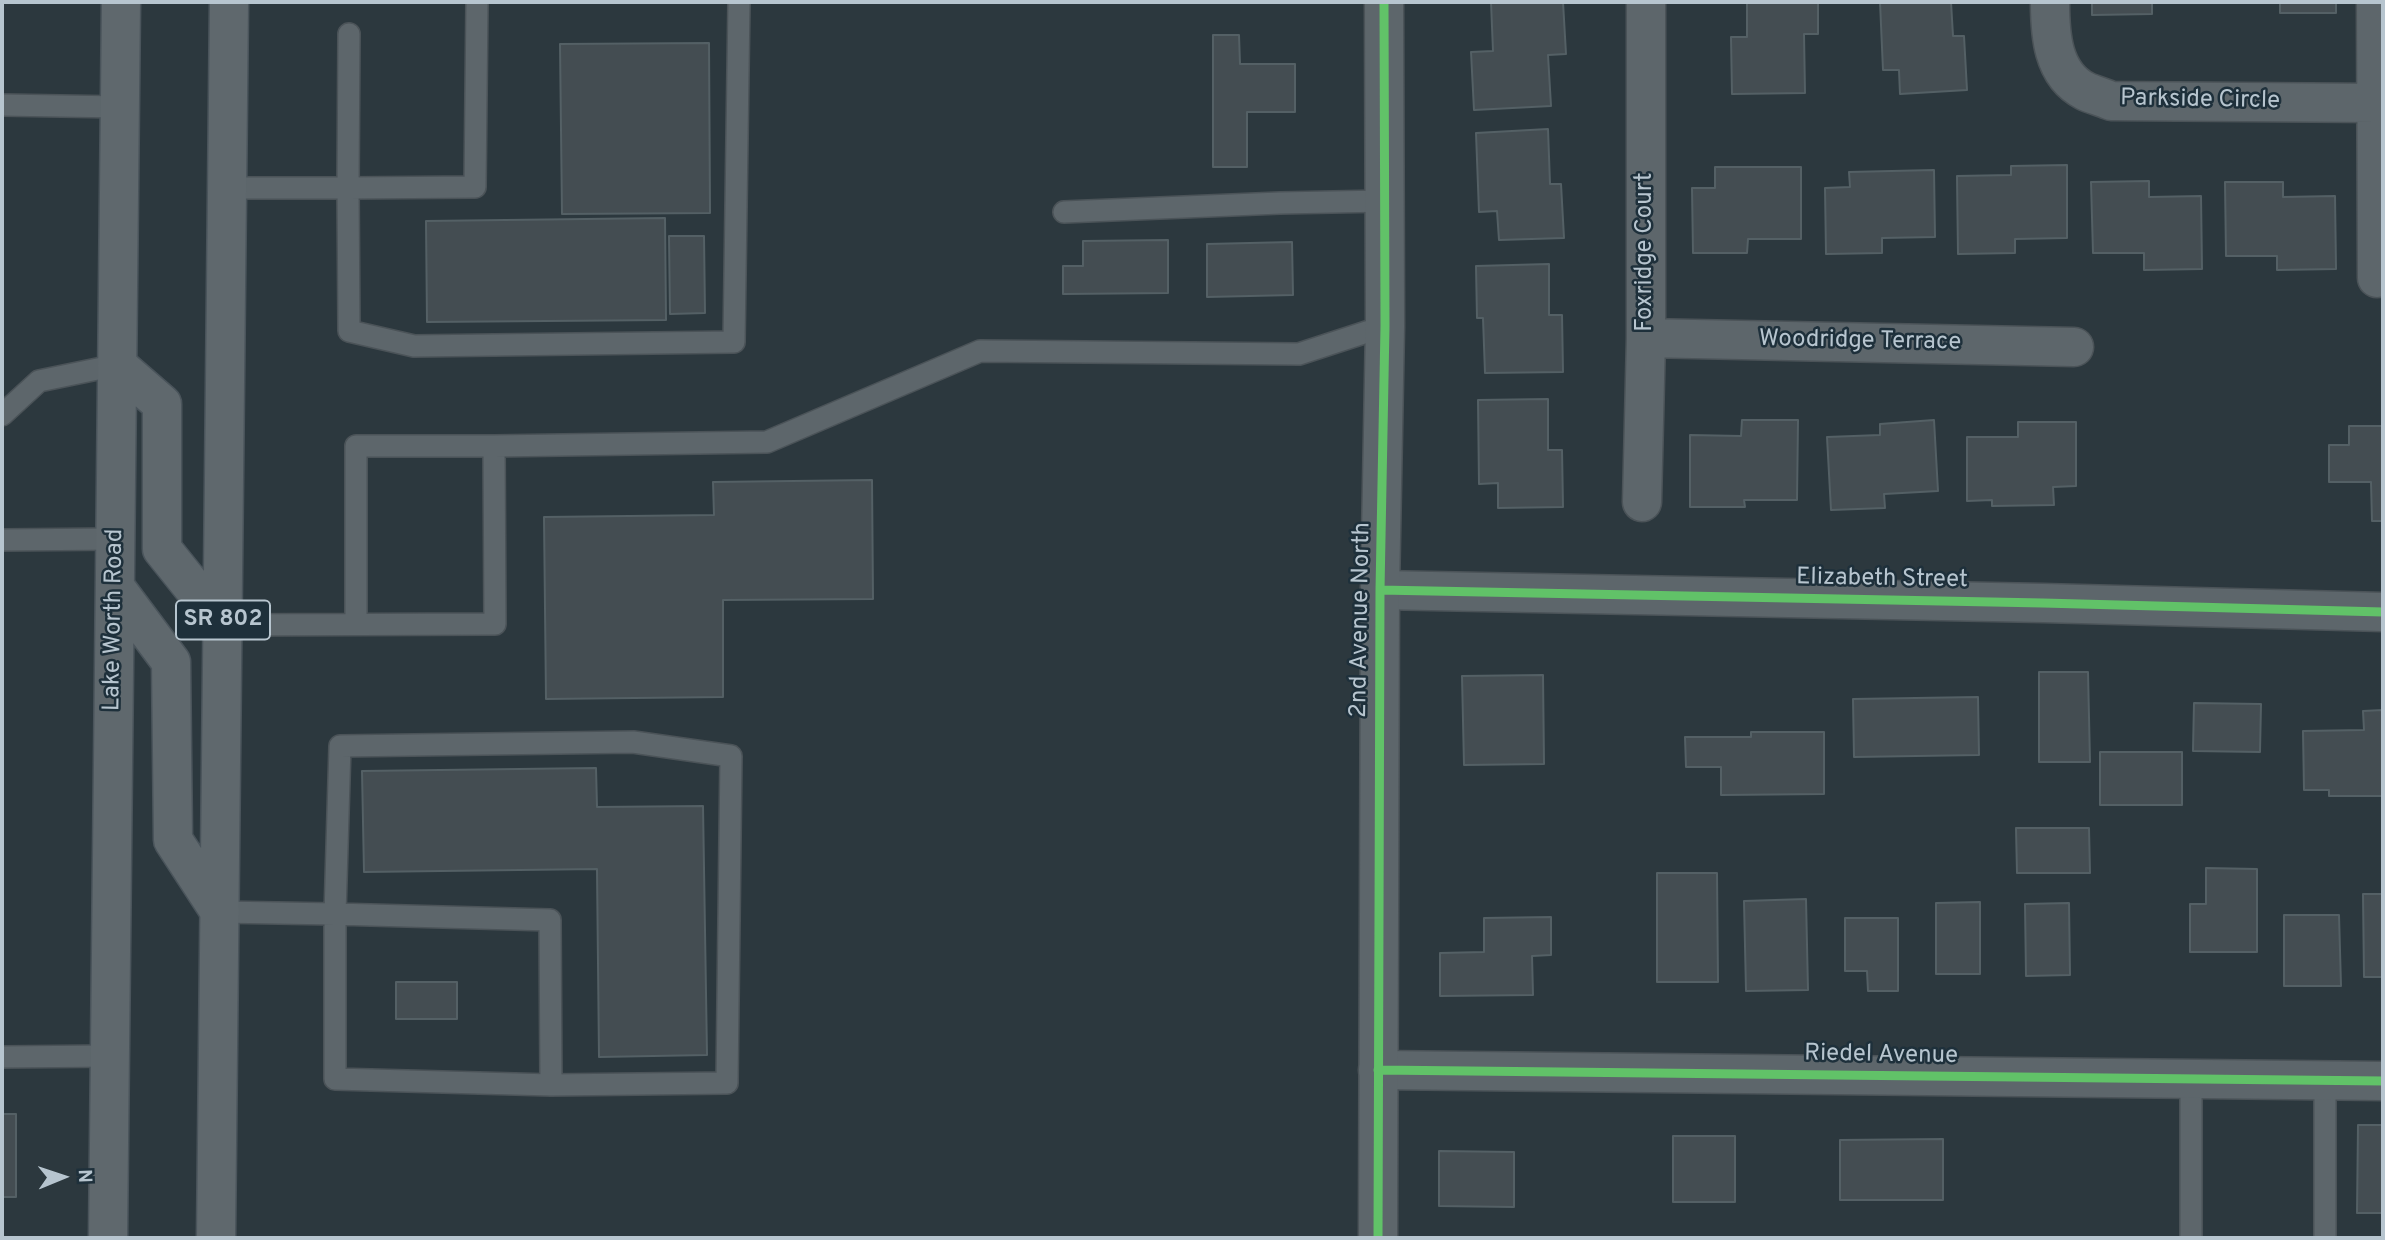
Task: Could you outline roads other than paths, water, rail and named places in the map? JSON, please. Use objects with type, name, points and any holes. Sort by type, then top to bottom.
[{"type":"main road","name":"Lake Worth Road","points":[[108,1238],[121,2]]},
{"type":"main road","name":"SR 802","points":[[216,1238],[229,2]]},
{"type":"main road","points":[[117,365],[162,404],[162,549],[222,625]]},
{"type":"main road","points":[[115,587],[171,662],[173,841],[220,912]]},
{"type":"street","name":"2nd Avenue North","points":[[1378,1238],[1380,590],[1385,326],[1384,2]]},
{"type":"street","name":"Foxridge Court","points":[[1642,502],[1646,338],[1646,2]]},
{"type":"street","name":"Parkside Circle","points":[[2050,2],[2052,48],[2063,72],[2083,90],[2111,100],[2376,103]]},
{"type":"street","points":[[2376,2],[2377,278]]},
{"type":"street","name":"Woodridge Terrace","points":[[1646,338],[2074,347]]},
{"type":"street","name":"Elizabeth Street","points":[[1380,590],[2383,612]]},
{"type":"street","name":"Riedel Avenue","points":[[1378,1070],[2383,1081]]},
{"type":"lane","points":[[227,188],[475,187],[477,2]]},
{"type":"lane","points":[[349,34],[349,331],[414,346],[734,342],[739,2]]},
{"type":"lane","points":[[2,105],[120,107]]},
{"type":"lane","points":[[1064,212],[1385,201]]},
{"type":"lane","points":[[356,624],[356,446],[767,442],[980,351],[1299,354],[1385,326]]},
{"type":"lane","points":[[2,415],[39,382],[117,365]]},
{"type":"lane","points":[[222,625],[495,624],[494,446]]},
{"type":"lane","points":[[2,540],[116,539]]},
{"type":"lane","points":[[633,743],[731,756],[727,1083],[551,1085],[335,1079],[335,914],[340,746],[633,743]]},
{"type":"lane","points":[[220,912],[550,920],[551,1085]]},
{"type":"lane","points":[[2,1057],[110,1056]]},
{"type":"lane","points":[[2191,1079],[2191,1238]]},
{"type":"lane","points":[[2325,1080],[2325,1238]]}]
